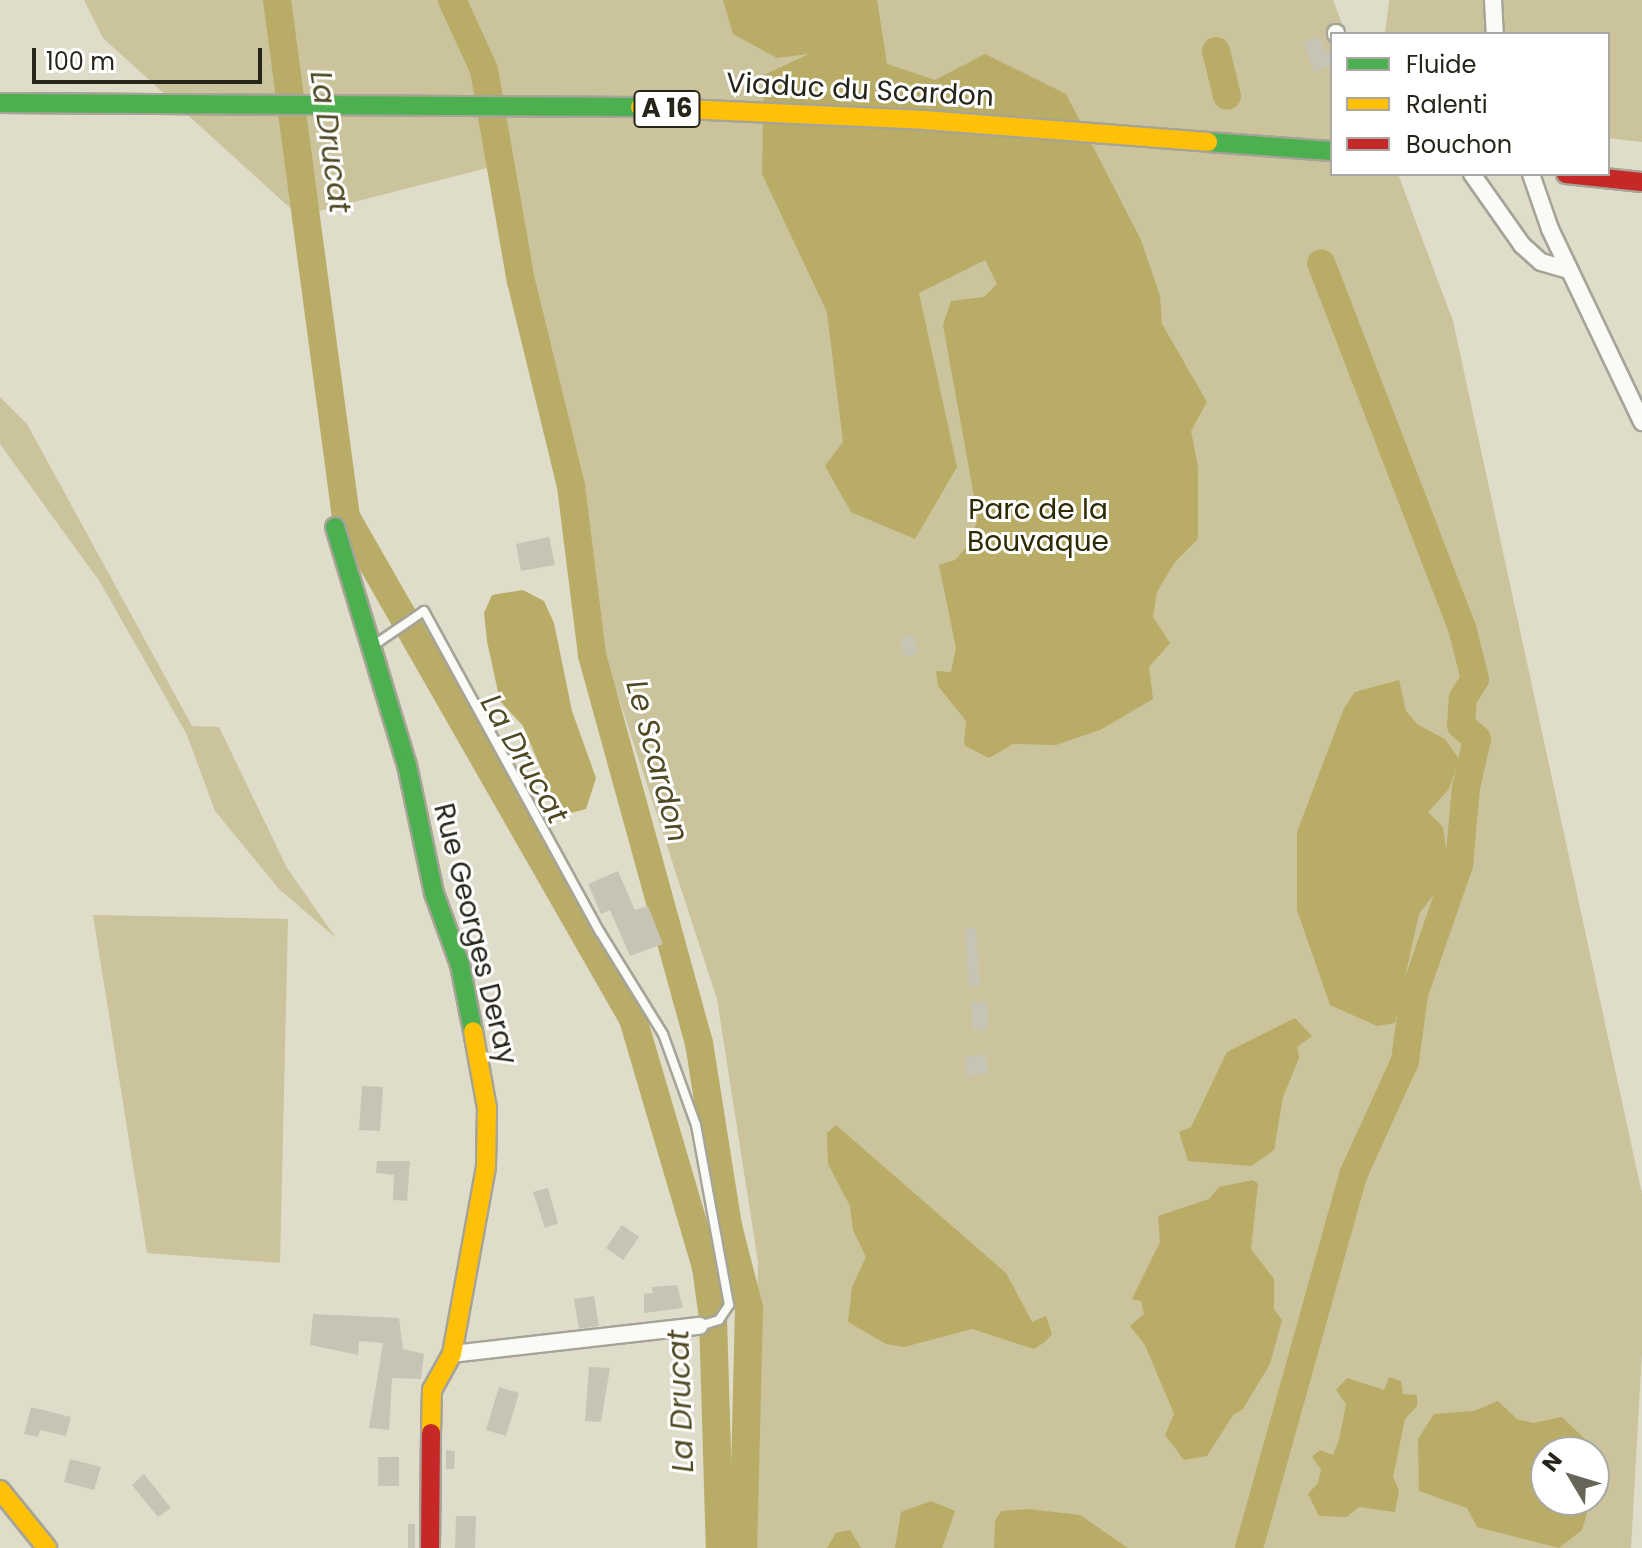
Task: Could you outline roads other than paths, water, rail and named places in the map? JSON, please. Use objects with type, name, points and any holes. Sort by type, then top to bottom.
[{"type":"main road","points":[[0,84],[44,83]]},
{"type":"main road","name":"Viaduc du Scardon","points":[[593,86],[1053,110]]},
{"type":"main road","name":"Viaduc du Scardon","points":[[0,103],[590,105],[924,120],[1330,151]]},
{"type":"main road","points":[[1271,126],[1330,131]]},
{"type":"main road","points":[[1610,159],[1642,162]]},
{"type":"main road","points":[[1585,176],[1642,182]]},
{"type":"main road","name":"Rue Georges Deray","points":[[335,527],[407,765],[434,893],[460,965],[487,1108],[486,1166],[452,1354],[432,1390],[430,1548]]},
{"type":"main road","points":[[0,1490],[47,1548]]},
{"type":"street","points":[[1492,5],[1495,32]]},
{"type":"street","points":[[1473,176],[1522,245],[1541,262],[1569,270]]},
{"type":"street","points":[[1532,176],[1569,270],[1642,422]]},
{"type":"street","points":[[452,1354],[699,1326]]},
{"type":"lane","points":[[370,648],[424,611],[600,932],[663,1034],[696,1125],[729,1305],[719,1320],[699,1326]]},
{"type":"waterway","name":"La Drucat","points":[[277,0],[346,517],[633,1019],[706,1267],[713,1318],[720,1548]]},
{"type":"waterway","name":"Le Scardon","points":[[452,0],[484,70],[521,281],[571,486],[592,655],[699,1043],[728,1226],[749,1308],[743,1548]]},
{"type":"waterway","points":[[1216,51],[1227,96]]},
{"type":"waterway","points":[[1249,1548],[1353,1175],[1405,1061],[1414,994],[1459,865],[1466,787],[1477,739],[1461,725],[1463,698],[1475,679],[1462,628],[1321,263]]},
{"type":"park label","name":"Parc de la Bouvaque","points":[[1038,526]]}]
